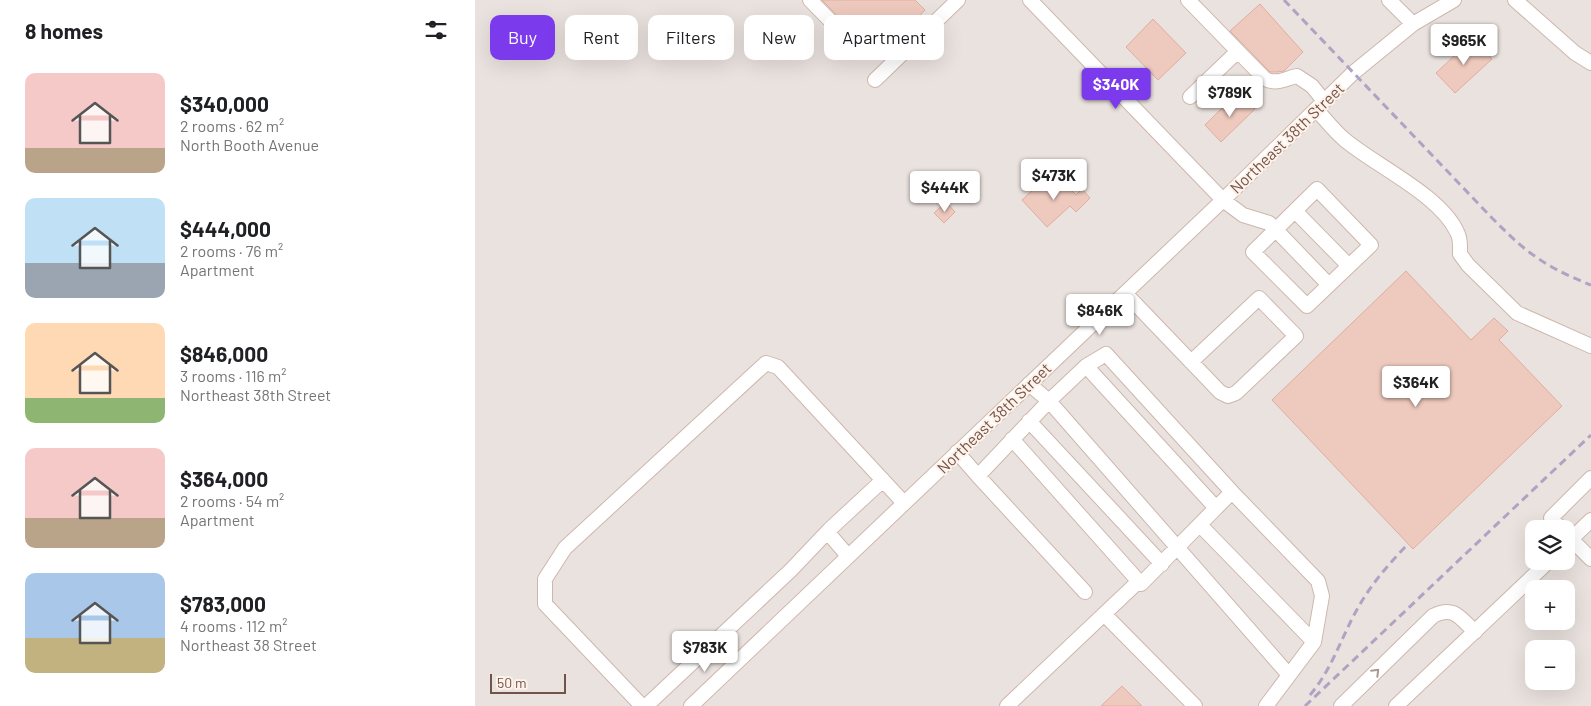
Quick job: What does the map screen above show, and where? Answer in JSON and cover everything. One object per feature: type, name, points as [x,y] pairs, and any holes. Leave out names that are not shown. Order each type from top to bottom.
[{"type":"street","points":[[810,0],[825,15]]},
{"type":"street","points":[[1030,0],[1223,200],[1243,215],[1269,223],[1329,286]]},
{"type":"street","points":[[1188,0],[1265,79],[1271,82],[1278,82],[1297,76],[1312,86],[1320,105],[1344,139],[1408,183],[1444,212],[1457,232],[1460,242],[1460,254],[1468,265],[1517,313],[1591,346]]},
{"type":"street","points":[[1389,0],[1413,24]]},
{"type":"street","name":"Northeast 38th Street","points":[[691,706],[1223,200],[1353,73],[1413,24],[1454,0]]},
{"type":"street","points":[[1515,0],[1575,53],[1591,63]]},
{"type":"street","points":[[875,80],[952,2]]},
{"type":"street","points":[[1191,97],[1238,51]]},
{"type":"street","points":[[1317,190],[1371,245],[1307,306],[1253,252],[1295,211],[1317,190]]},
{"type":"street","points":[[1295,211],[1349,266]]},
{"type":"street","points":[[1125,293],[1191,362],[1220,392],[1228,396],[1236,393],[1295,336],[1259,298],[1191,362]]},
{"type":"street","points":[[978,476],[1049,401],[1086,366],[1106,354],[1232,492],[1318,581],[1322,596],[1314,642],[1267,706]]},
{"type":"street","points":[[642,706],[545,604],[545,579],[565,548],[766,363],[778,367],[904,503]]},
{"type":"street","points":[[1086,366],[1216,508]]},
{"type":"street","points":[[1029,384],[1049,401],[1289,676]]},
{"type":"street","points":[[1029,421],[1162,564]]},
{"type":"street","points":[[1012,439],[1141,584],[1232,492]]},
{"type":"street","points":[[957,452],[1085,592]]},
{"type":"street","points":[[1553,520],[1551,518],[1591,478]]},
{"type":"street","points":[[647,706],[883,480]]},
{"type":"street","points":[[1575,533],[1591,520]]},
{"type":"street","points":[[1200,525],[1314,642]]},
{"type":"street","points":[[829,530],[830,535],[848,556]]},
{"type":"street","points":[[1575,545],[1591,559]]},
{"type":"street","points":[[1396,706],[1540,570]]},
{"type":"street","points":[[1007,706],[1139,581]]},
{"type":"street","points":[[1341,706],[1433,616],[1443,611],[1456,613],[1475,632]]},
{"type":"street","points":[[1104,614],[1195,706]]},
{"type":"shaded area","points":[[475,0],[1591,0],[1591,706],[475,706]]},
{"type":"building","points":[[822,0],[915,0],[925,10],[920,15],[837,15]]},
{"type":"building","points":[[1260,4],[1303,52],[1284,71],[1270,72],[1230,31]]},
{"type":"building","points":[[1153,19],[1186,53],[1158,80],[1126,47]]},
{"type":"building","points":[[1473,38],[1492,59],[1455,93],[1436,73]]},
{"type":"building","points":[[1242,95],[1255,109],[1221,142],[1205,125],[1222,108],[1225,111]]},
{"type":"building","points":[[1046,178],[1056,188],[1063,182],[1076,195],[1082,189],[1090,198],[1076,212],[1070,206],[1047,227],[1022,200]]},
{"type":"building","points":[[946,202],[955,212],[944,223],[934,213]]},
{"type":"building","points":[[1406,271],[1471,340],[1494,318],[1508,331],[1499,340],[1562,406],[1413,549],[1272,400]]},
{"type":"building","points":[[1122,686],[1142,706],[1101,706]]},
{"type":"railway","points":[[1284,0],[1509,235],[1545,263],[1564,274],[1591,285]]},
{"type":"railway","points":[[1305,706],[1591,435]]},
{"type":"railway","points":[[1310,695],[1325,674],[1369,589],[1407,545]]}]
